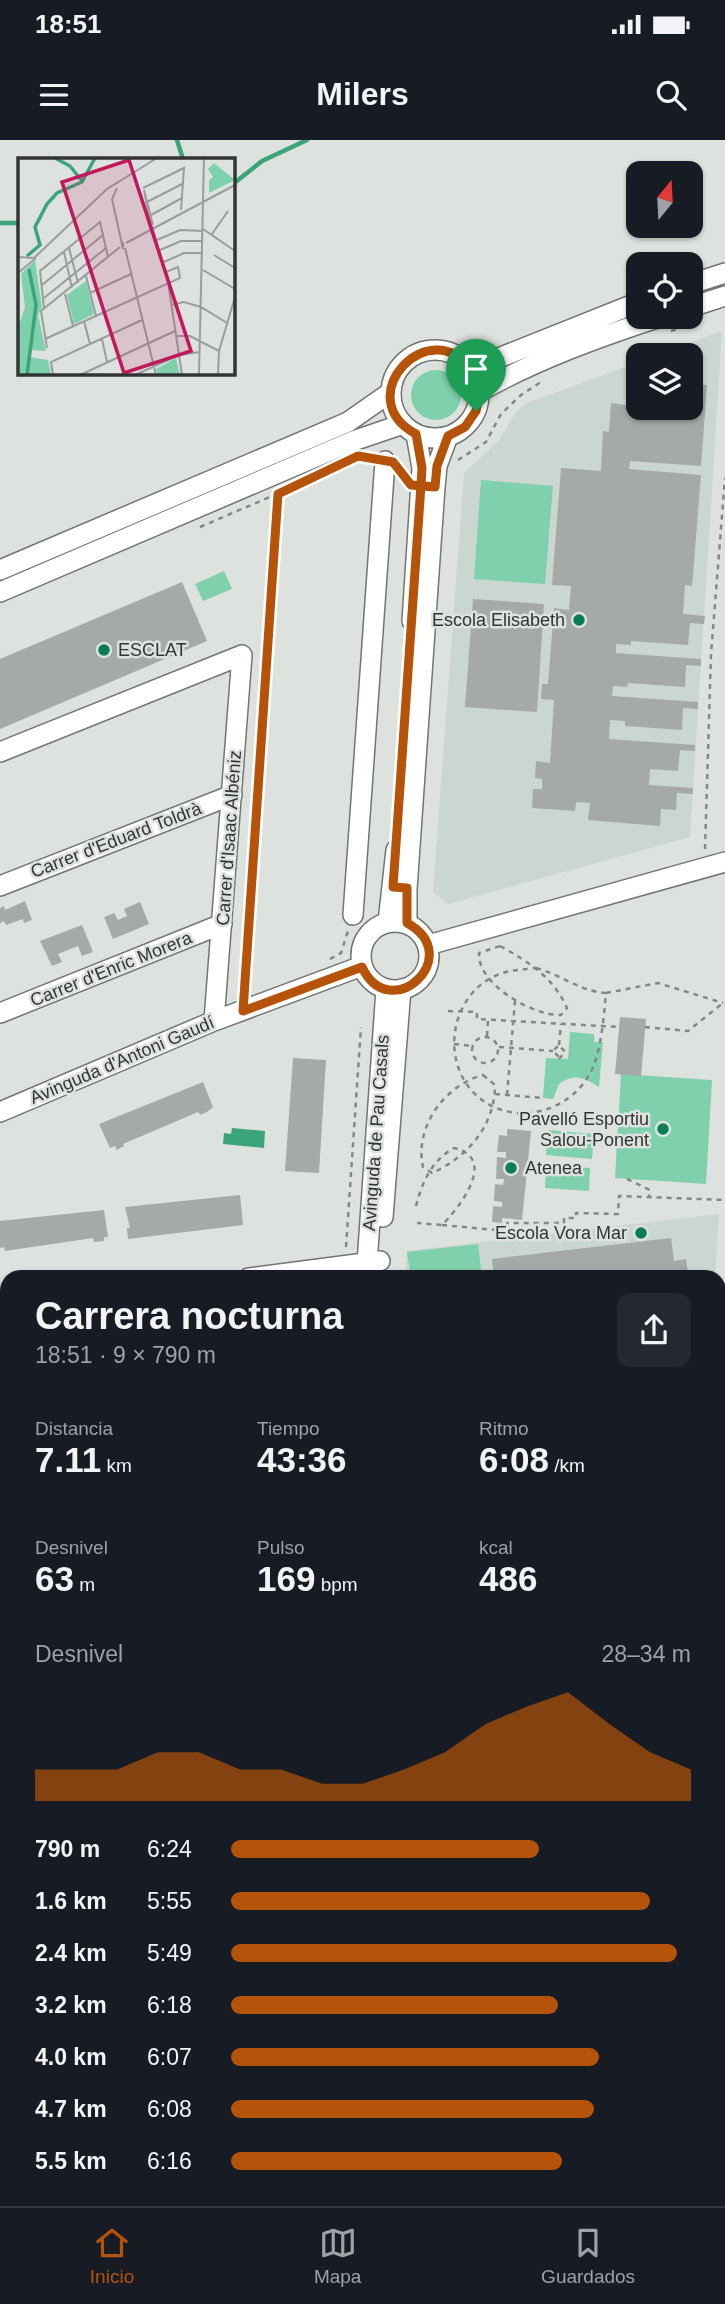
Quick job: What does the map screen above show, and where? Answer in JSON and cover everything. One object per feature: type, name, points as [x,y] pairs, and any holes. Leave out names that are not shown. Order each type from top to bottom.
[{"type":"street","points":[[703,280],[725,273]]},
{"type":"street","points":[[703,309],[725,296]]},
{"type":"street","points":[[465,362],[491,361],[626,307]]},
{"type":"street","points":[[479,392],[504,377],[614,332],[637,329]]},
{"type":"street","points":[[0,592],[353,441],[410,429],[432,438],[448,436],[465,427],[473,417],[479,392],[475,376],[465,362],[446,352],[418,354],[401,366],[391,392],[394,409],[410,429],[422,468],[406,722],[398,923]]},
{"type":"street","points":[[0,570],[348,422],[391,392]]},
{"type":"street","points":[[398,923],[407,888],[436,477],[448,436]]},
{"type":"street","points":[[353,915],[384,461]]},
{"type":"street","name":"Carrer d'Isaac Albéniz","points":[[0,751],[242,656],[214,1021]]},
{"type":"street","name":"Carrer d'Eduard Toldrà","points":[[0,886],[232,795]]},
{"type":"street","points":[[428,945],[717,864]]},
{"type":"street","points":[[398,923],[416,928],[428,945],[429,958],[423,976],[394,989],[369,978],[362,967],[360,954],[363,941],[376,927],[398,923]]},
{"type":"street","name":"Carrer d'Enric Morera","points":[[0,1013],[222,924]]},
{"type":"street","points":[[201,933],[220,951]]},
{"type":"street","name":"Avinguda d'Antoni Gaudí","points":[[0,1112],[214,1021],[362,967]]},
{"type":"street","name":"Avinguda de Pau Casals","points":[[373,1270],[394,989]]},
{"type":"street","points":[[308,1270],[345,1265],[373,1270]]},
{"type":"street","points":[[587,2206],[603,2206]]},
{"type":"path","points":[[453,463],[486,442],[501,414],[521,395],[548,378]]},
{"type":"path","points":[[717,864],[704,845],[711,654],[725,478]]},
{"type":"path","points":[[200,527],[301,483]]},
{"type":"path","points":[[257,987],[245,992],[278,494]]},
{"type":"path","points":[[319,965],[341,953],[353,915]]},
{"type":"path","points":[[500,946],[536,968],[547,977],[567,1009],[561,1015],[545,1016],[515,999],[489,979],[478,963],[479,953],[500,946]]},
{"type":"path","points":[[606,993],[603,1026],[595,1063],[578,1088],[560,1106],[537,1113],[513,1112],[494,1107],[477,1096],[464,1080],[454,1044],[454,1032],[460,1012],[476,989],[506,971],[536,968],[553,973],[587,991],[606,993],[658,983],[723,1003],[688,1031],[645,1027]]},
{"type":"path","points":[[507,1095],[515,999]]},
{"type":"path","points":[[448,1011],[477,1012],[477,1019],[619,1027]]},
{"type":"path","points":[[487,1036],[488,1020]]},
{"type":"path","points":[[553,1051],[559,1045],[561,1024]]},
{"type":"path","points":[[345,1265],[362,1027]]},
{"type":"path","points":[[486,1063],[473,1056],[472,1046],[478,1038],[487,1036]]},
{"type":"path","points":[[487,1036],[499,1047],[553,1051],[559,1058],[565,1048],[559,1045]]},
{"type":"path","points":[[454,1044],[472,1046]]},
{"type":"path","points":[[483,1075],[486,1063],[495,1058],[499,1047]]},
{"type":"path","points":[[483,1075],[495,1085],[495,1094],[494,1107],[479,1137],[454,1163],[432,1173],[423,1167],[419,1152],[424,1133],[438,1107],[464,1080],[483,1075]]},
{"type":"path","points":[[495,1094],[543,1098]]},
{"type":"path","points":[[416,1206],[430,1171],[443,1154],[454,1148],[466,1151],[472,1158],[474,1174],[469,1192],[442,1224]]},
{"type":"path","points":[[627,1179],[650,1191],[649,1197]]},
{"type":"path","points":[[417,1223],[507,1231],[508,1223],[564,1223],[564,1217],[576,1218],[576,1213],[618,1214],[619,1196],[725,1200]]},
{"type":"shaded area","name":"Escola Elisabeth","points":[[722,331],[690,837],[448,904],[433,892],[464,473],[499,440],[517,411],[527,403],[626,367],[626,420],[703,420],[703,343],[689,343]]},
{"type":"shaded area","points":[[436,370],[454,377],[461,395],[454,413],[436,420],[418,413],[411,395],[418,377]]},
{"type":"shaded area","points":[[481,480],[553,486],[545,584],[474,579]]},
{"type":"shaded area","points":[[224,571],[232,589],[203,601],[195,584]]},
{"type":"shaded area","points":[[570,1032],[594,1034],[594,1042],[603,1042],[599,1087],[574,1077],[559,1084],[553,1099],[543,1098],[546,1058],[568,1059]]},
{"type":"shaded area","name":"Pavelló Esportiu Salou-Ponent","points":[[621,1074],[712,1080],[706,1184],[615,1178]]},
{"type":"shaded area","points":[[232,1128],[265,1131],[264,1148],[223,1144],[224,1133],[231,1134]]},
{"type":"shaded area","points":[[548,1130],[594,1134],[592,1159],[546,1155]]},
{"type":"shaded area","points":[[546,1165],[590,1168],[589,1191],[545,1188]]},
{"type":"shaded area","name":"Escola Vora Mar","points":[[719,1214],[715,1270],[406,1270],[407,1251]]},
{"type":"shaded area","points":[[478,1244],[481,1270],[410,1270],[407,1252]]},
{"type":"building","points":[[703,385],[707,385],[701,466],[630,461],[629,469],[701,475],[692,586],[685,585],[683,614],[705,616],[704,624],[690,623],[688,645],[631,641],[631,645],[616,644],[616,653],[701,659],[701,666],[686,665],[685,687],[628,683],[627,687],[613,686],[612,696],[698,702],[698,709],[683,708],[682,730],[625,726],[625,721],[610,720],[609,739],[695,745],[695,751],[680,750],[678,771],[650,769],[649,785],[693,788],[693,794],[677,793],[676,810],[661,809],[660,826],[588,820],[590,803],[576,802],[575,811],[532,808],[533,789],[542,789],[542,779],[535,778],[536,761],[550,763],[554,700],[541,699],[542,684],[548,684],[554,608],[569,610],[571,586],[552,585],[561,468],[601,471],[603,431],[609,432],[611,403],[626,405],[626,420],[703,420]]},
{"type":"building","name":"ESCLAT","points":[[182,582],[207,641],[0,729],[0,659]]},
{"type":"building","points":[[473,599],[544,604],[537,712],[465,707]]},
{"type":"building","points":[[25,901],[32,920],[24,923],[23,919],[6,925],[4,921],[0,923],[0,908],[4,906],[5,910]]},
{"type":"building","points":[[140,902],[149,924],[113,939],[104,917],[114,913],[118,920],[127,916],[124,909]]},
{"type":"building","points":[[82,925],[93,952],[82,956],[78,946],[58,954],[62,962],[52,966],[40,941]]},
{"type":"building","points":[[620,1017],[646,1019],[641,1076],[615,1074]]},
{"type":"building","points":[[293,1058],[326,1060],[319,1173],[285,1171]]},
{"type":"building","points":[[203,1082],[213,1107],[207,1112],[200,1115],[198,1112],[123,1144],[124,1146],[117,1150],[115,1146],[110,1148],[99,1124]]},
{"type":"building","name":"Atenea","points":[[507,1129],[531,1131],[522,1220],[502,1218],[502,1223],[492,1222],[493,1206],[502,1207],[502,1202],[494,1201],[495,1184],[503,1185],[504,1179],[496,1179],[497,1157],[506,1158],[506,1152],[497,1152],[499,1135],[507,1136]]},
{"type":"building","points":[[240,1195],[243,1225],[128,1239],[127,1228],[130,1228],[125,1207]]},
{"type":"building","points":[[104,1210],[108,1237],[104,1237],[104,1241],[94,1242],[93,1238],[5,1251],[4,1247],[0,1248],[0,1221]]},
{"type":"building","points":[[671,1238],[674,1261],[686,1259],[688,1270],[493,1270],[492,1259]]},
{"type":"waterway","points":[[177,140],[183,158]]},
{"type":"waterway","points":[[234,183],[262,161],[307,140]]},
{"type":"waterway","points":[[0,223],[18,223]]},
{"type":"place","name":"Escola Elisabeth","points":[[579,620]]},
{"type":"place","name":"ESCLAT","points":[[104,650]]},
{"type":"place","name":"Pavelló Esportiu Salou-Ponent","points":[[663,1129]]},
{"type":"place","name":"Atenea","points":[[511,1168]]},
{"type":"place","name":"Escola Vora Mar","points":[[641,1233]]},
{"type":"route","points":[[476,411],[465,427],[448,436],[437,466],[435,487],[421,485],[411,485],[393,462],[358,456],[278,494],[243,1011],[362,967],[374,983],[394,990],[413,985],[426,970],[428,945],[416,928],[407,923],[407,888],[393,887],[406,722],[421,485],[422,468],[416,434],[399,420],[394,409],[391,398],[394,378],[401,366],[418,354],[432,351],[453,354],[465,362],[475,376],[479,392],[476,411]]}]
